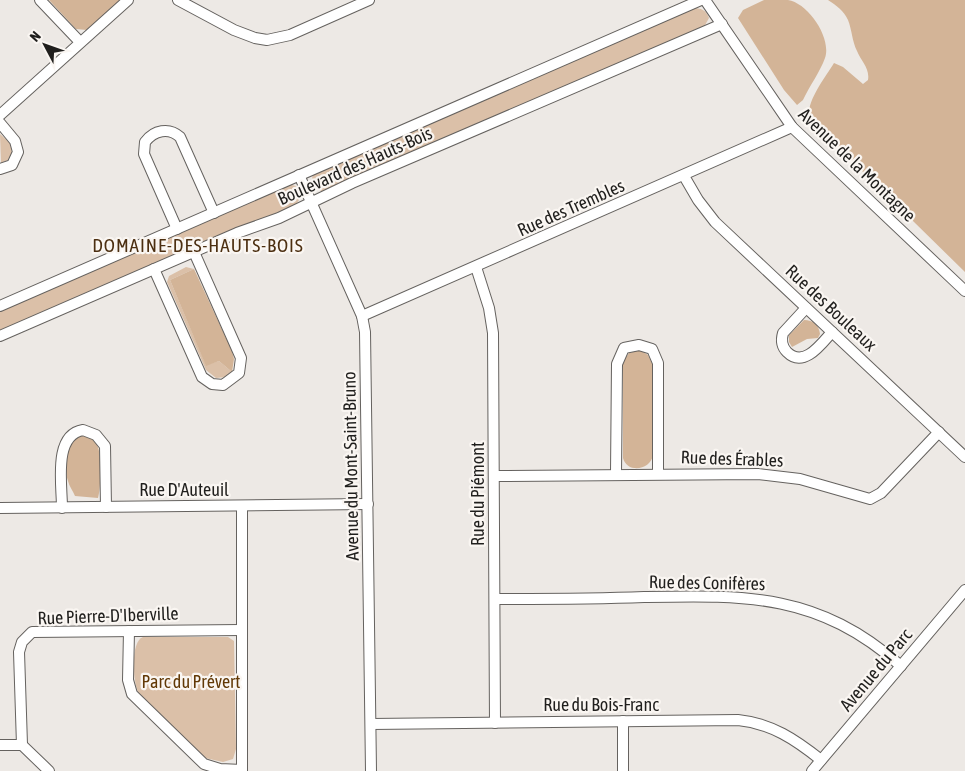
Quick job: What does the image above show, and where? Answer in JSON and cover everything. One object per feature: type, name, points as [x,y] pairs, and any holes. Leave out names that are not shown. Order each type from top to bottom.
[{"type":"street","points":[[40,0],[80,42]]},
{"type":"street","points":[[0,115],[128,0]]},
{"type":"street","points":[[178,0],[234,30],[254,38],[267,40],[290,35],[368,0]]},
{"type":"street","name":"Avenue de la Montagne","points":[[703,0],[722,24],[792,127],[965,292]]},
{"type":"street","name":"Boulevard des Hauts-Bois","points":[[0,306],[703,0]]},
{"type":"street","name":"Boulevard des Hauts-Bois","points":[[0,336],[312,203],[418,154],[722,24]]},
{"type":"street","points":[[0,124],[15,141],[18,152],[12,164],[0,169]]},
{"type":"street","name":"Rue des Trembles","points":[[362,316],[476,268],[792,127]]},
{"type":"street","points":[[177,228],[144,154],[146,142],[154,134],[167,131],[180,137],[214,213]]},
{"type":"street","name":"Avenue du Mont-Saint-Bruno","points":[[299,175],[362,316],[366,352],[371,771]]},
{"type":"street","name":"Rue des Bouleaux","points":[[684,176],[710,217],[965,457]]},
{"type":"street","points":[[154,269],[202,377],[212,384],[223,385],[239,373],[241,358],[194,252]]},
{"type":"street","name":"Rue du Piémont","points":[[476,268],[492,321],[496,723]]},
{"type":"street","points":[[806,308],[783,333],[783,346],[788,353],[800,357],[810,355],[832,332]]},
{"type":"street","points":[[616,473],[617,364],[624,348],[639,345],[652,349],[658,363],[658,473]]},
{"type":"street","points":[[62,508],[62,447],[68,437],[83,430],[95,434],[104,444],[106,507]]},
{"type":"street","name":"Rue des Érables","points":[[494,476],[616,473],[740,473],[780,476],[870,499],[882,493],[939,432]]},
{"type":"street","name":"Rue D'Auteuil","points":[[0,508],[368,504]]},
{"type":"street","points":[[129,631],[128,680],[132,694],[204,764],[214,768],[242,770],[242,506]]},
{"type":"street","name":"Avenue du Parc","points":[[812,771],[965,590]]},
{"type":"street","name":"Rue des Conifères","points":[[495,599],[701,597],[770,600],[806,609],[836,621],[864,637],[901,666]]},
{"type":"street","name":"Rue Pierre-D'Iberville","points":[[22,745],[19,654],[21,645],[26,637],[37,631],[241,630]]},
{"type":"street","points":[[622,722],[623,771]]},
{"type":"street","name":"Rue du Bois-Franc","points":[[371,724],[750,722],[781,732],[821,760]]},
{"type":"street","points":[[0,745],[22,745],[49,771]]},
{"type":"green space","points":[[693,8],[703,10],[708,15],[709,18],[704,27],[325,192],[314,189],[311,183],[313,174]]},
{"type":"green space","points":[[0,134],[10,143],[12,153],[8,160],[1,163]]},
{"type":"green space","points":[[288,184],[296,186],[300,191],[300,198],[295,205],[0,333],[0,309]]},
{"type":"green space","points":[[186,267],[194,269],[170,280],[206,365],[219,361],[232,372],[227,377],[216,378],[206,370],[167,282],[169,276]]},
{"type":"green space","name":"Parc du Prévert","points":[[143,637],[228,637],[234,641],[236,749],[233,759],[223,762],[205,758],[138,692],[134,671],[134,654],[139,640]]},
{"type":"shaded area","points":[[49,0],[121,0],[87,30],[76,29]]},
{"type":"shaded area","points":[[764,0],[788,0],[796,3],[810,14],[817,23],[825,41],[826,50],[823,63],[803,100],[797,105],[784,90],[738,18],[743,10]]},
{"type":"shaded area","points":[[828,0],[965,0],[965,272],[809,119],[810,105],[813,97],[834,63],[843,67],[863,84],[868,80],[868,72],[855,47],[848,20],[839,8]]},
{"type":"shaded area","points":[[194,269],[232,351],[234,359],[232,372],[219,361],[206,366],[170,280]]},
{"type":"shaded area","points":[[804,320],[815,324],[820,334],[818,338],[807,339],[792,347],[789,342],[789,335]]},
{"type":"shaded area","points":[[640,350],[648,355],[652,363],[653,455],[644,467],[634,468],[625,463],[623,458],[623,362],[629,353]]},
{"type":"shaded area","points":[[80,436],[92,439],[99,449],[100,487],[98,498],[75,496],[69,483],[66,469],[67,456],[71,444]]},
{"type":"district","name":"DOMAINE-DES-HAUTS-BOIS","points":[[198,245]]}]
